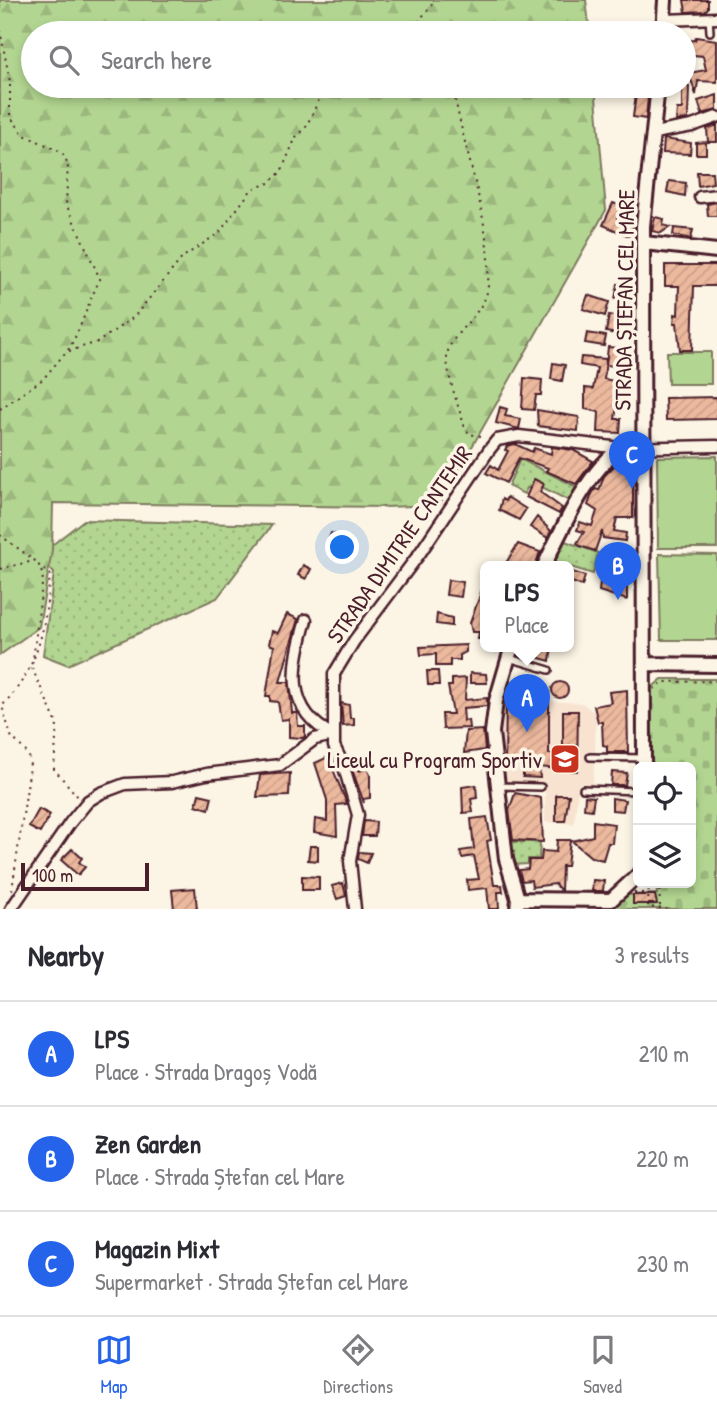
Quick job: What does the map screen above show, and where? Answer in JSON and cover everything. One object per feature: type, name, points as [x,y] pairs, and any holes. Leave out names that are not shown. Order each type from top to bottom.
[{"type":"street","points":[[664,21],[665,0]]},
{"type":"street","name":"STRADA ȘTEFAN CEL MARE","points":[[644,762],[644,243],[657,98]]},
{"type":"street","points":[[654,133],[692,126],[717,117]]},
{"type":"street","points":[[700,197],[717,195]]},
{"type":"street","points":[[644,243],[717,251]]},
{"type":"street","name":"STRADA DIMITRIE CANTEMIR","points":[[355,909],[350,861],[358,815],[344,767],[334,746],[334,674],[343,657],[420,553],[497,440],[519,436],[621,448],[717,446]]},
{"type":"street","points":[[547,561],[579,500],[608,456],[621,448]]},
{"type":"street","name":"STRADA DIMITRIE CANTEMIR","points":[[306,620],[298,649],[294,688],[317,727],[334,735]]},
{"type":"street","points":[[510,652],[496,701],[492,732],[506,859],[518,904],[610,904],[633,880]]},
{"type":"street","points":[[644,664],[717,665]]},
{"type":"street","points":[[12,907],[46,855],[86,804],[115,786],[172,782],[206,774],[280,765],[315,739],[334,735]]},
{"type":"lane","points":[[710,32],[713,18]]},
{"type":"lane","points":[[510,652],[549,670]]},
{"type":"lane","points":[[590,757],[635,762]]},
{"type":"lane","points":[[497,786],[541,787]]},
{"type":"lane","points":[[583,789],[633,791]]},
{"type":"path","points":[[419,21],[435,0]]},
{"type":"path","points":[[0,30],[10,82],[10,116],[24,135],[62,152],[68,164],[66,204],[100,279],[84,311],[82,327],[66,352],[43,379],[0,409]]},
{"type":"path","points":[[66,352],[98,342],[134,317],[183,257],[219,233],[252,188],[269,183],[281,172],[296,137],[305,129],[320,98]]},
{"type":"path","points":[[455,98],[481,212],[489,288],[476,316],[454,339],[447,356],[469,434],[497,440]]},
{"type":"path","points":[[0,535],[50,574],[45,624],[32,668],[23,683],[1,705],[11,736],[29,755],[30,778],[15,860],[12,907]]},
{"type":"path","points":[[0,569],[34,561]]},
{"type":"path","points":[[41,568],[43,576],[32,668],[57,724],[54,769],[70,792],[86,804]]},
{"type":"path","points":[[652,696],[656,686],[663,682],[717,681]]},
{"type":"path","points":[[649,888],[648,907],[667,909]]},
{"type":"path","points":[[659,888],[660,908]]},
{"type":"shaded area","name":"Liceul cu Program Sportiv","points":[[503,698],[582,703],[596,714],[595,755],[632,755],[631,763],[594,763],[593,784],[579,783],[574,824],[545,822],[545,786],[506,783],[498,778]]},
{"type":"green space","points":[[0,0],[586,0],[589,21],[21,21],[21,98],[596,98],[606,210],[439,505],[385,507],[53,503],[52,550],[39,627],[0,655]]},
{"type":"green space","points":[[667,352],[711,352],[711,384],[668,384]]},
{"type":"green space","points":[[717,456],[717,548],[658,548],[657,457]]},
{"type":"green space","points":[[520,459],[579,488],[571,502],[544,488],[527,488],[524,494],[508,486]]},
{"type":"green space","points":[[84,520],[272,525],[217,598],[68,665],[43,655],[54,573],[38,556]]},
{"type":"green space","points":[[565,541],[598,553],[593,574],[574,568],[574,561],[555,561]]},
{"type":"green space","points":[[659,554],[717,555],[717,640],[661,640]]},
{"type":"green space","points":[[662,679],[717,679],[717,909],[614,909],[622,895],[657,894],[656,888],[696,888],[696,762],[651,762],[649,690]]},
{"type":"green space","points":[[507,842],[540,842],[539,859],[528,859],[528,864],[511,865]]},
{"type":"building","points":[[684,0],[708,0],[708,8],[705,11],[686,12]]},
{"type":"building","points":[[696,37],[717,40],[717,82],[698,81],[696,95],[696,72],[706,70],[703,56],[696,55]]},
{"type":"building","points":[[717,95],[717,110],[702,114],[698,101]]},
{"type":"building","points":[[635,98],[648,98],[646,119],[633,117]]},
{"type":"building","points":[[682,98],[689,98],[688,119],[676,121],[677,109],[682,109]]},
{"type":"building","points":[[717,125],[717,142],[708,142],[707,129]]},
{"type":"building","points":[[664,139],[691,143],[690,154],[663,153]]},
{"type":"building","points":[[706,142],[706,154],[696,154],[696,143]]},
{"type":"building","points":[[697,172],[712,172],[713,183],[698,186]]},
{"type":"building","points":[[669,181],[686,183],[685,196],[667,192]]},
{"type":"building","points":[[717,202],[717,216],[708,216],[707,204]]},
{"type":"building","points":[[613,203],[621,206],[617,218],[633,226],[629,236],[603,225]]},
{"type":"building","points":[[655,217],[664,219],[663,225],[670,227],[661,233],[652,231]]},
{"type":"building","points":[[674,228],[693,230],[691,239],[673,235]]},
{"type":"building","points":[[665,265],[716,265],[716,286],[694,286],[692,350],[680,350],[677,323],[674,323],[675,314],[678,315],[679,286],[665,286]]},
{"type":"building","points":[[618,284],[634,287],[630,303],[615,299]]},
{"type":"building","points":[[588,295],[609,302],[605,316],[583,309]]},
{"type":"building","points":[[609,315],[630,319],[627,333],[622,332],[621,335],[606,332]]},
{"type":"building","points":[[587,333],[606,336],[604,346],[585,343]]},
{"type":"building","points":[[608,347],[627,349],[626,360],[619,359],[618,366],[606,365]]},
{"type":"building","points":[[581,357],[606,359],[604,379],[623,383],[615,419],[621,419],[620,433],[598,432],[599,412],[585,409],[585,388],[593,389],[597,368],[580,365]]},
{"type":"building","points":[[553,363],[565,365],[562,381],[551,379]]},
{"type":"building","points":[[524,378],[542,380],[541,395],[536,395],[534,410],[522,409]]},
{"type":"building","points":[[717,397],[717,419],[666,420],[665,398]]},
{"type":"building","points":[[500,407],[507,409],[505,416],[521,419],[519,429],[496,423]]},
{"type":"building","points":[[537,410],[579,417],[578,431],[538,426]]},
{"type":"building","points":[[515,444],[532,452],[534,448],[551,454],[552,447],[573,450],[593,461],[576,484],[546,471],[548,468],[519,458],[506,483],[486,473],[491,465],[498,470],[508,451],[505,450],[507,446]]},
{"type":"building","points":[[623,458],[633,458],[633,518],[617,518],[614,531],[626,533],[625,541],[603,538],[602,531],[595,551],[580,546],[577,543],[584,532],[577,530],[580,522],[592,526],[597,511],[588,505],[592,494],[595,489],[599,490],[604,476],[620,460],[623,462]]},
{"type":"building","points":[[534,479],[544,484],[540,492],[562,508],[559,514],[526,497]]},
{"type":"building","points":[[507,497],[526,509],[519,520],[499,510],[502,499],[505,501]]},
{"type":"building","points":[[537,517],[551,531],[548,538],[530,527]]},
{"type":"building","points":[[331,533],[340,536],[335,550],[326,546]]},
{"type":"building","points":[[518,544],[540,552],[537,561],[507,561]]},
{"type":"building","points":[[603,556],[622,557],[621,579],[627,580],[627,600],[599,591]]},
{"type":"building","points":[[303,565],[311,569],[306,579],[298,575]]},
{"type":"building","points":[[574,573],[585,576],[582,586],[574,583]]},
{"type":"building","points":[[448,580],[463,582],[461,597],[446,595]]},
{"type":"building","points":[[480,595],[480,639],[479,632],[472,632],[470,623]]},
{"type":"building","points":[[287,614],[298,619],[280,682],[289,682],[292,713],[297,713],[298,726],[305,726],[305,737],[302,738],[289,737],[289,719],[281,720],[278,702],[270,701],[270,696],[266,696],[274,646],[269,644],[272,631],[278,633]]},
{"type":"building","points":[[437,614],[452,618],[452,626],[436,624]]},
{"type":"building","points":[[466,645],[466,652],[460,655],[460,660],[450,660],[450,666],[436,666],[436,654],[421,655],[420,647]]},
{"type":"building","points":[[537,652],[551,652],[550,661],[536,657]]},
{"type":"building","points":[[427,671],[438,671],[439,685],[428,685]]},
{"type":"building","points":[[470,673],[486,674],[487,683],[470,683]]},
{"type":"building","points":[[466,678],[465,700],[487,698],[487,706],[463,708],[464,721],[468,720],[469,728],[443,729],[442,714],[453,714],[448,686],[452,686],[452,679]]},
{"type":"building","points":[[560,682],[568,690],[560,698],[552,690]]},
{"type":"building","points":[[511,684],[539,686],[539,693],[511,690]]},
{"type":"building","points":[[627,690],[628,752],[607,752],[607,746],[603,745],[602,722],[598,722],[594,706],[611,703],[609,692]]},
{"type":"building","points":[[341,703],[349,705],[350,718],[354,718],[354,725],[343,726]]},
{"type":"building","points":[[506,703],[549,703],[549,754],[563,754],[563,711],[578,711],[577,771],[539,767],[540,778],[523,777],[523,761],[505,761]]},
{"type":"building","points":[[483,730],[485,750],[464,753],[466,731]]},
{"type":"building","points":[[353,756],[359,771],[367,768],[370,775],[370,798],[363,799],[364,803],[348,758]]},
{"type":"building","points":[[328,757],[347,804],[336,805],[337,836],[314,832],[315,819],[327,821],[327,800],[315,763]]},
{"type":"building","points":[[612,772],[627,773],[625,785],[611,785]]},
{"type":"building","points":[[290,773],[289,796],[257,797],[260,775]]},
{"type":"building","points":[[476,785],[477,798],[471,799],[473,812],[463,813],[462,787]]},
{"type":"building","points":[[515,793],[541,798],[543,842],[513,840],[509,811]]},
{"type":"building","points":[[199,794],[212,797],[209,809],[196,805]]},
{"type":"building","points":[[556,795],[569,795],[565,821],[556,821]]},
{"type":"building","points":[[585,796],[594,797],[592,810],[584,809]]},
{"type":"building","points":[[612,798],[625,800],[623,811],[612,810]]},
{"type":"building","points":[[39,809],[50,815],[40,833],[29,827]]},
{"type":"building","points":[[487,817],[491,840],[487,841],[494,885],[502,885],[503,892],[498,892],[499,909],[489,909],[487,888],[468,890],[467,880],[479,879],[474,856],[462,858],[460,851],[474,849],[471,819]]},
{"type":"building","points":[[364,821],[376,822],[375,836],[362,836]]},
{"type":"building","points":[[593,821],[614,824],[612,843],[608,843],[603,860],[591,857],[572,841],[593,836]]},
{"type":"building","points":[[557,840],[570,840],[567,866],[562,866],[561,891],[555,884],[532,887],[531,880],[522,881],[519,870],[528,869],[529,860],[541,860],[542,851],[556,852]]},
{"type":"building","points":[[310,846],[318,846],[318,861],[308,860]]},
{"type":"building","points":[[72,849],[82,858],[79,862],[85,867],[78,875],[61,860]]},
{"type":"building","points":[[359,852],[371,853],[367,863],[358,859]]},
{"type":"building","points":[[302,876],[319,877],[319,890],[302,890]]},
{"type":"building","points":[[593,880],[604,881],[603,891],[592,891]]},
{"type":"building","points":[[343,883],[346,896],[337,899],[332,886]]},
{"type":"building","points":[[195,888],[197,909],[174,909],[172,890]]},
{"type":"building","points":[[633,895],[655,895],[657,904],[633,904]]},
{"type":"place","name":"Magazin Mixt","points":[[632,489]]},
{"type":"place","name":"Zen Garden","points":[[618,600]]},
{"type":"place","name":"LPS","points":[[527,732]]},
{"type":"place","name":"Liceul cu Program Sportiv","points":[[565,759]]}]
